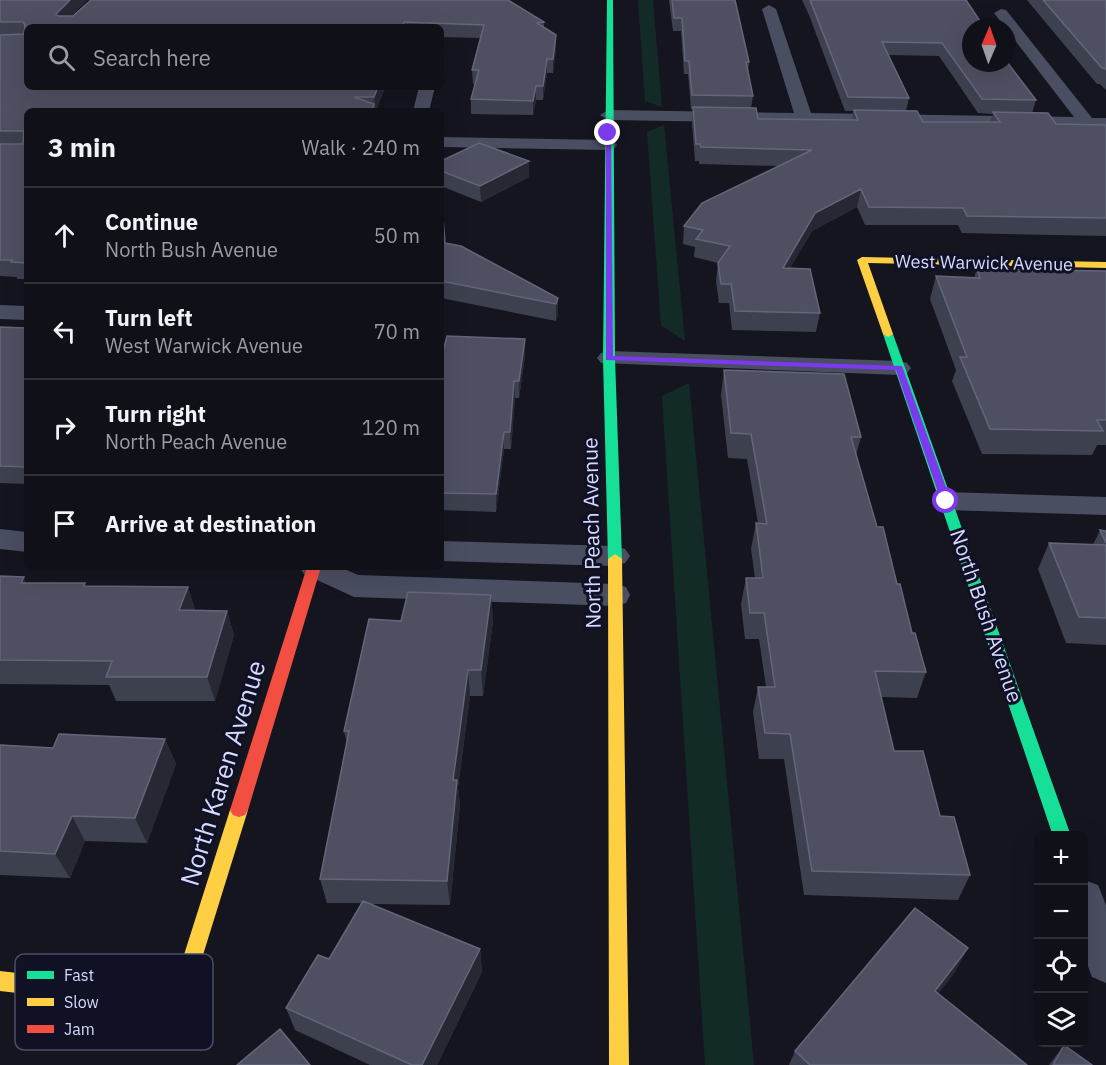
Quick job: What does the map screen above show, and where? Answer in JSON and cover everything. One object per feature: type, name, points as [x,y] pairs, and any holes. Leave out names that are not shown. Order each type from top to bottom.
[{"type":"street","name":"North Peach Avenue","points":[[610,0],[609,358],[615,556],[619,1065]]},
{"type":"street","points":[[769,9],[804,118]]},
{"type":"street","points":[[1001,13],[1087,123]]},
{"type":"street","points":[[422,108],[426,90]]},
{"type":"street","points":[[444,142],[804,118],[1106,123]]},
{"type":"street","points":[[444,130],[608,131]]},
{"type":"street","name":"West Warwick Avenue","points":[[862,260],[1106,265]]},
{"type":"street","name":"North Bush Avenue","points":[[862,260],[1060,831]]},
{"type":"street","points":[[0,312],[24,313]]},
{"type":"street","points":[[609,358],[899,368]]},
{"type":"street","points":[[946,501],[1106,506]]},
{"type":"street","points":[[0,539],[24,542]]},
{"type":"street","points":[[444,552],[615,556]]},
{"type":"street","name":"North Karen Avenue","points":[[194,954],[313,570]]},
{"type":"street","points":[[320,570],[354,586],[615,595]]},
{"type":"street","points":[[1088,912],[1106,963]]},
{"type":"street","name":"North Karen Avenue","points":[[0,981],[15,983]]},
{"type":"green space","points":[[638,0],[653,0],[662,107],[645,101]]},
{"type":"green space","points":[[664,125],[685,341],[661,325],[647,132]]},
{"type":"green space","points":[[689,383],[754,1065],[705,1065],[662,396]]},
{"type":"building","points":[[0,0],[70,0],[56,14],[73,16],[91,0],[508,0],[544,22],[537,23],[556,35],[553,59],[547,59],[543,86],[536,86],[533,101],[471,99],[479,70],[472,70],[484,25],[404,22],[403,24],[24,24],[23,22],[0,22]]},
{"type":"building","points":[[672,0],[735,0],[749,62],[746,62],[753,96],[692,95],[689,61],[685,61],[682,18],[674,18]]},
{"type":"building","points":[[810,0],[966,0],[978,18],[962,18],[962,71],[942,43],[882,42],[909,98],[848,97]]},
{"type":"building","points":[[1043,0],[1106,0],[1106,69],[1102,68]]},
{"type":"building","points":[[24,34],[24,90],[377,90],[374,97],[354,97],[374,104],[373,108],[24,108],[24,131],[0,131],[0,35]]},
{"type":"building","points":[[963,72],[1015,72],[1036,100],[982,99]]},
{"type":"building","points":[[693,107],[756,108],[758,119],[858,120],[854,110],[917,111],[923,122],[1000,122],[993,112],[1048,113],[1056,124],[1106,125],[1106,218],[967,216],[963,208],[869,207],[861,189],[815,213],[783,268],[810,269],[820,313],[735,311],[731,284],[721,284],[718,263],[730,246],[696,239],[703,230],[684,226],[702,203],[812,150],[701,147],[700,144],[696,144]]},
{"type":"building","points":[[24,131],[24,263],[0,260],[0,144],[23,144]]},
{"type":"building","points":[[479,143],[529,161],[480,186],[444,172],[444,160]]},
{"type":"building","points":[[444,230],[445,243],[461,246],[558,298],[556,304],[444,282]]},
{"type":"building","points":[[977,269],[1106,271],[1106,420],[1097,420],[1103,431],[990,429],[960,357],[967,357],[936,276],[980,278]]},
{"type":"building","points":[[0,327],[24,328],[24,467],[0,466]]},
{"type":"building","points":[[447,336],[525,339],[519,381],[514,381],[510,432],[504,432],[496,494],[444,493],[444,348]]},
{"type":"building","points":[[724,370],[844,374],[861,437],[851,437],[877,527],[883,527],[897,584],[900,584],[912,633],[915,633],[926,672],[875,671],[894,751],[923,751],[940,816],[954,817],[970,875],[812,871],[790,734],[765,733],[758,687],[775,687],[764,613],[750,613],[746,578],[763,578],[756,523],[767,524],[751,434],[731,433]]},
{"type":"building","points":[[1100,530],[1106,531],[1106,543]]},
{"type":"building","points":[[1049,543],[1106,545],[1106,618],[1079,617]]},
{"type":"building","points":[[0,576],[24,577],[21,583],[188,587],[179,610],[227,611],[207,677],[106,677],[112,661],[0,660]]},
{"type":"building","points":[[408,592],[491,595],[481,670],[468,670],[453,780],[457,780],[447,881],[320,879],[349,731],[344,731],[369,619],[401,621]]},
{"type":"building","points":[[59,734],[165,739],[135,818],[72,816],[55,854],[0,851],[0,745],[53,748]]},
{"type":"building","points":[[363,901],[480,949],[422,1065],[412,1065],[286,1008],[318,955],[329,959]]},
{"type":"building","points":[[915,908],[968,948],[935,991],[1027,1065],[810,1065],[795,1051]]},
{"type":"building","points":[[280,1029],[310,1065],[237,1065]]},
{"type":"building","points":[[1063,1047],[1067,1047],[1092,1065],[1053,1065]]},
{"type":"traffic: fast","points":[[610,0],[609,358],[615,559]]},
{"type":"traffic: fast","points":[[888,334],[1060,831]]},
{"type":"traffic: slow","points":[[888,334],[862,260],[1106,265]]},
{"type":"traffic: slow","points":[[615,559],[619,1065]]},
{"type":"traffic: slow","points":[[194,954],[239,810]]},
{"type":"traffic: slow","points":[[0,981],[15,983]]},
{"type":"traffic: jam","points":[[239,810],[313,570]]},
{"type":"route","points":[[608,133],[609,358],[899,368],[946,501]]}]
